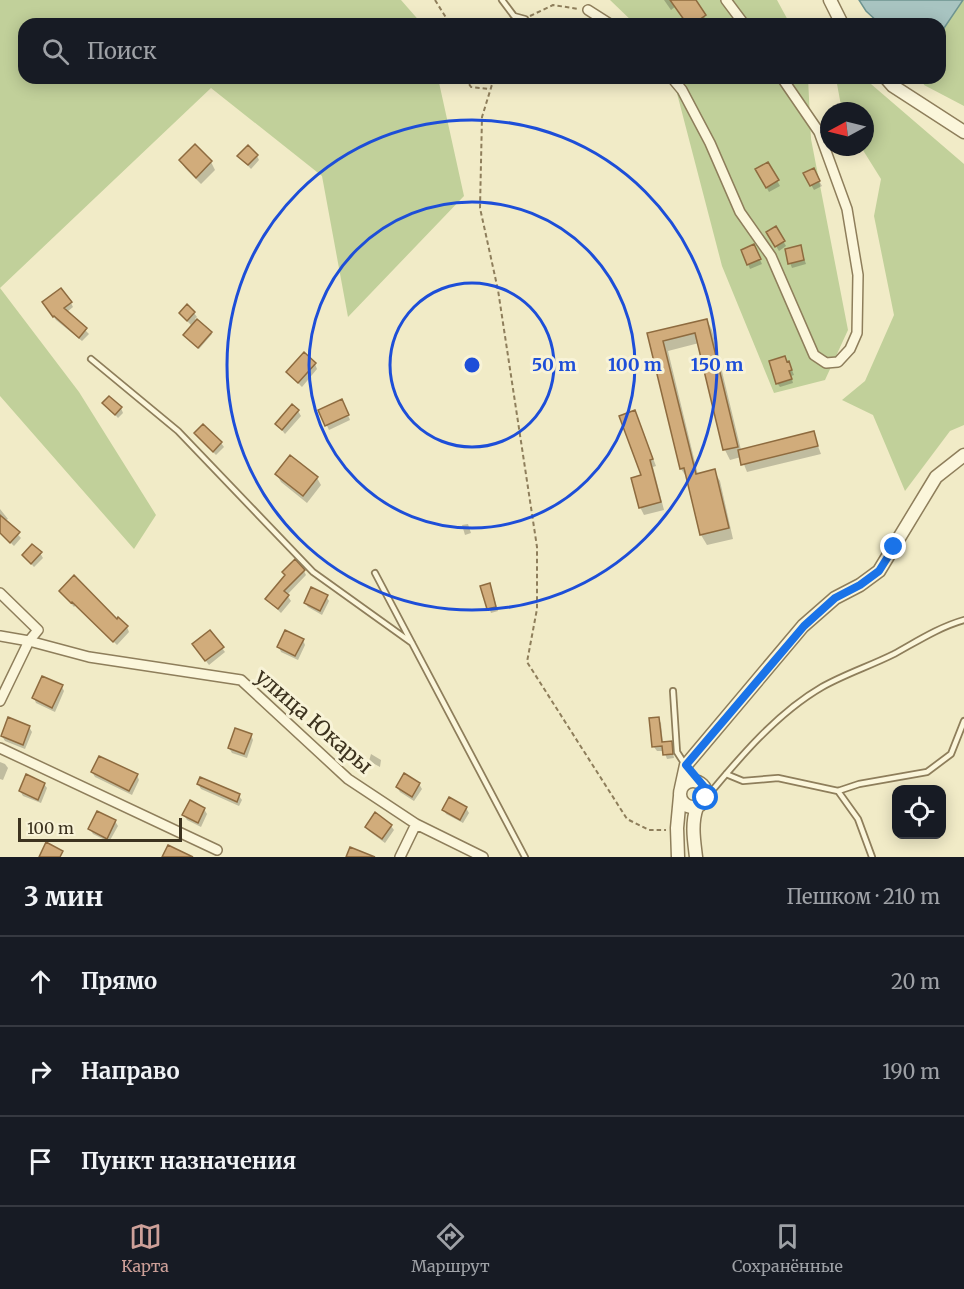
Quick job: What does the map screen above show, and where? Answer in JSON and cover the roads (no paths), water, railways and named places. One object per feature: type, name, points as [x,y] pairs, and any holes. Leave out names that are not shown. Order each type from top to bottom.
[{"type":"street","points":[[726,0],[740,18]]},
{"type":"street","points":[[830,0],[839,18]]},
{"type":"street","points":[[588,10],[601,18]]},
{"type":"street","points":[[677,84],[710,143],[740,212],[771,256],[814,355],[826,363],[838,362],[850,349],[856,333],[858,275],[847,209],[819,132],[786,84]]},
{"type":"street","points":[[891,84],[964,132]]},
{"type":"street","points":[[678,857],[677,828],[680,792],[686,765],[804,626],[835,598],[860,585],[879,571],[936,477],[964,455]]},
{"type":"street","points":[[0,593],[38,630],[28,641],[0,701]]},
{"type":"street","name":"улица Юкары","points":[[0,636],[89,657],[241,680],[348,779],[416,824],[483,857]]},
{"type":"street","points":[[0,748],[217,850]]},
{"type":"street","points":[[686,765],[705,791],[704,802],[697,807],[693,818],[696,857]]},
{"type":"street","points":[[680,792],[692,781],[705,791]]},
{"type":"street","points":[[680,792],[684,804],[688,807],[697,807]]},
{"type":"street","points":[[400,857],[416,824]]},
{"type":"lane","points":[[502,0],[513,16],[521,18]]},
{"type":"lane","points":[[91,359],[178,430],[313,572],[412,643]]},
{"type":"lane","points":[[375,573],[525,857]]},
{"type":"lane","points":[[705,791],[726,774],[784,716],[823,687],[964,620]]},
{"type":"lane","points":[[673,691],[677,752],[686,765]]},
{"type":"lane","points":[[726,774],[744,781],[789,779],[838,791],[859,784],[927,772],[951,754],[964,721]]},
{"type":"lane","points":[[838,791],[858,819],[872,857]]},
{"type":"water","points":[[859,0],[963,0],[946,25],[946,18],[874,18]]}]
